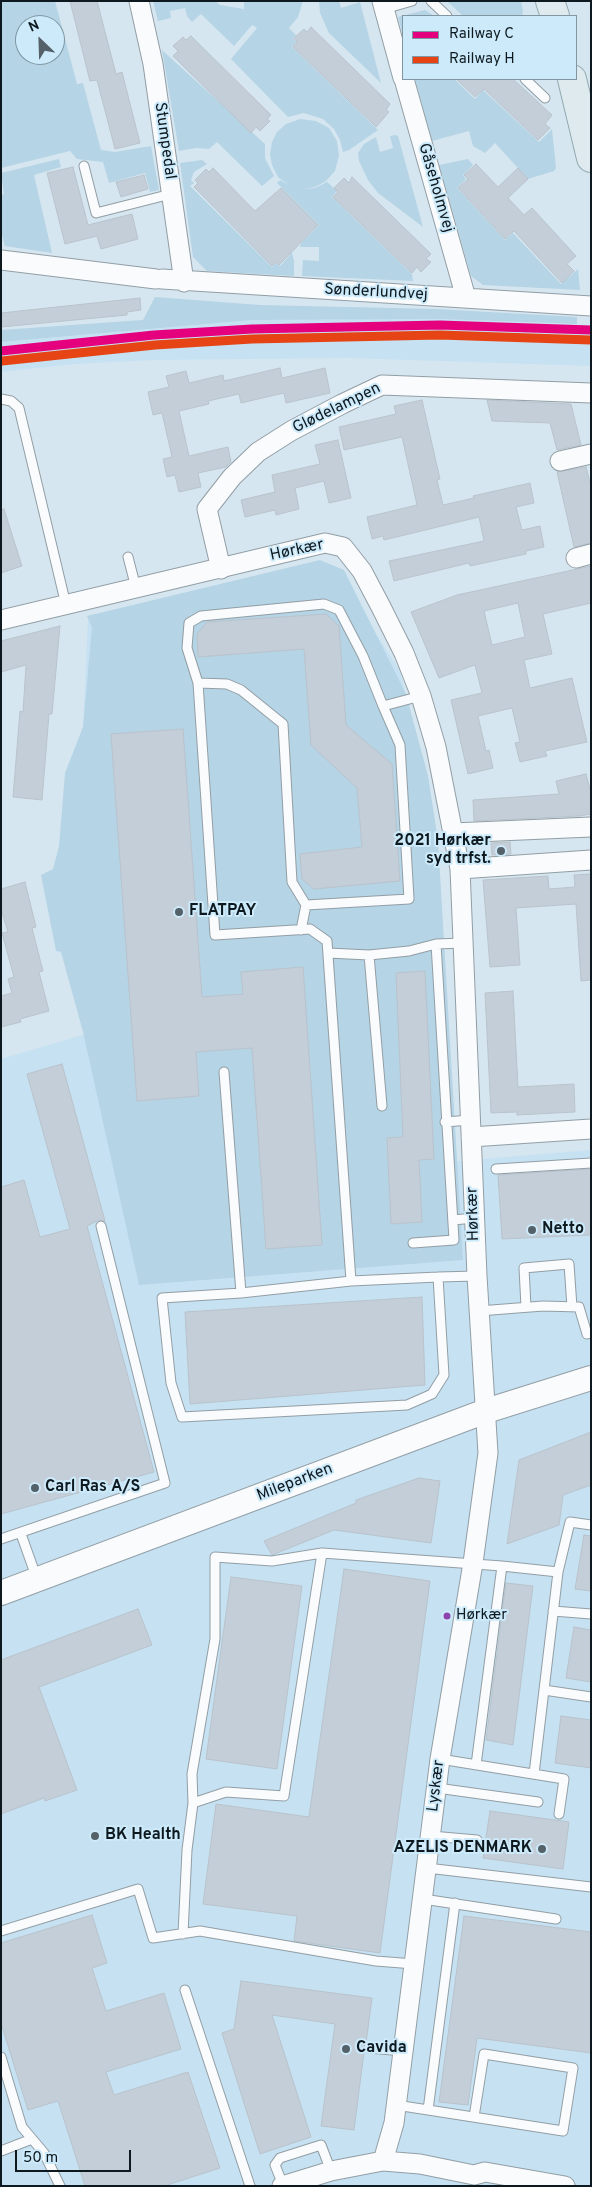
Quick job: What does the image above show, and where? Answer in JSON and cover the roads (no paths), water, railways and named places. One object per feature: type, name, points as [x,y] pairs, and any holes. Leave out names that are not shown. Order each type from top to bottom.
[{"type":"main road","points":[[550,1],[554,15]]},
{"type":"main road","points":[[572,80],[591,158]]},
{"type":"street","name":"Stumpedal","points":[[139,1],[153,64],[184,282]]},
{"type":"street","name":"Gåseholmvej","points":[[383,5],[402,74]]},
{"type":"street","name":"Gåseholmvej","points":[[404,80],[466,298]]},
{"type":"street","name":"Sønderlundvej","points":[[1,260],[184,282],[591,306]]},
{"type":"street","name":"Glødelampen","points":[[221,569],[206,509],[232,478],[258,452],[291,431],[382,385],[591,394]]},
{"type":"street","points":[[560,461],[591,454]]},
{"type":"street","name":"Hørkær","points":[[1,620],[325,543],[343,547],[362,571],[404,653],[421,696],[436,747],[460,868],[474,1218],[486,1411]]},
{"type":"street","points":[[453,833],[591,826]]},
{"type":"street","points":[[460,868],[591,860]]},
{"type":"street","points":[[471,1128],[591,1128]]},
{"type":"street","name":"Mileparken","points":[[1,1593],[486,1411],[591,1378]]},
{"type":"street","name":"Lyskær","points":[[383,2161],[394,2122],[440,1759],[473,1564],[488,1453],[486,1411]]},
{"type":"street","points":[[282,2186],[332,2171],[383,2161],[420,2164],[474,2175],[492,2186]]},
{"type":"street","points":[[474,2175],[486,2172],[565,2186]]},
{"type":"lane","points":[[383,5],[412,1]]},
{"type":"lane","points":[[431,1],[445,15]]},
{"type":"lane","points":[[526,80],[545,98]]},
{"type":"lane","points":[[84,166],[96,214],[171,194]]},
{"type":"lane","points":[[1,399],[11,401],[20,408],[66,604]]},
{"type":"lane","points":[[128,557],[136,588]]},
{"type":"lane","points":[[306,905],[409,899],[400,744],[363,656],[339,610],[324,604],[201,616],[189,623],[187,648],[198,683],[215,935],[310,929],[327,941],[352,1281]]},
{"type":"lane","points":[[198,683],[227,684],[241,690],[283,724],[292,882],[306,905],[301,930]]},
{"type":"lane","points":[[383,706],[421,696]]},
{"type":"lane","points":[[328,953],[369,954],[409,951],[436,944],[463,943]]},
{"type":"lane","points":[[413,1243],[454,1240],[445,1122],[436,944]]},
{"type":"lane","points":[[369,954],[382,1106]]},
{"type":"lane","points":[[224,1072],[241,1293]]},
{"type":"lane","points":[[445,1122],[471,1128]]},
{"type":"lane","points":[[496,1169],[591,1163]]},
{"type":"lane","points":[[453,1220],[474,1218]]},
{"type":"lane","points":[[1,1540],[165,1483],[101,1226]]},
{"type":"lane","points":[[526,1307],[524,1268],[569,1264],[572,1307]]},
{"type":"lane","points":[[438,1277],[444,1375],[432,1394],[407,1405],[182,1417],[171,1383],[162,1298],[241,1293],[352,1281],[438,1277],[477,1276]]},
{"type":"lane","points":[[479,1311],[526,1307],[579,1307],[587,1334],[591,1333]]},
{"type":"lane","points":[[534,1774],[558,1572],[570,1522],[591,1525]]},
{"type":"lane","points":[[21,1534],[37,1579]]},
{"type":"lane","points":[[193,1803],[226,1792],[284,1796],[322,1553]]},
{"type":"lane","points":[[183,1934],[187,1850],[193,1803],[192,1774],[215,1638],[215,1557],[272,1561],[322,1553],[558,1572]]},
{"type":"lane","points":[[476,1765],[502,1566]]},
{"type":"lane","points":[[553,1611],[591,1614]]},
{"type":"lane","points":[[544,1690],[591,1697]]},
{"type":"lane","points":[[440,1759],[564,1780],[559,1814]]},
{"type":"lane","points":[[437,1788],[538,1802]]},
{"type":"lane","points":[[431,1836],[477,1840]]},
{"type":"lane","points":[[427,1868],[591,1887]]},
{"type":"lane","points":[[1,1931],[138,1889],[153,1938],[200,1931],[376,1961],[414,1964]]},
{"type":"lane","points":[[423,1898],[556,1919]]},
{"type":"lane","points":[[428,2110],[455,1904]]},
{"type":"lane","points":[[185,1990],[250,2186]]},
{"type":"lane","points":[[369,2048],[403,2051]]},
{"type":"lane","points":[[396,2105],[474,2118],[563,2132],[573,2068],[484,2054],[474,2118]]},
{"type":"lane","points":[[1,2058],[22,2127],[44,2154],[60,2186]]},
{"type":"lane","points":[[1,2151],[32,2139]]},
{"type":"lane","points":[[282,2186],[275,2165],[280,2158],[321,2145],[332,2171]]},
{"type":"rail line","name":"C","points":[[1,351],[154,335],[252,329],[440,325],[591,330]]},
{"type":"rail line","name":"H","points":[[2,361],[155,345],[252,339],[440,335],[591,340]]},
{"type":"place","name":"2021 Hørkær syd trfst.","points":[[501,851]]},
{"type":"place","name":"FLATPAY","points":[[179,912]]},
{"type":"place","name":"Netto","points":[[532,1230]]},
{"type":"place","name":"Carl Ras A/S","points":[[35,1488]]},
{"type":"place","name":"Hørkær","points":[[447,1616]]},
{"type":"place","name":"BK Health","points":[[95,1836]]},
{"type":"place","name":"AZELIS DENMARK","points":[[542,1849]]},
{"type":"place","name":"Cavida","points":[[346,2049]]}]
